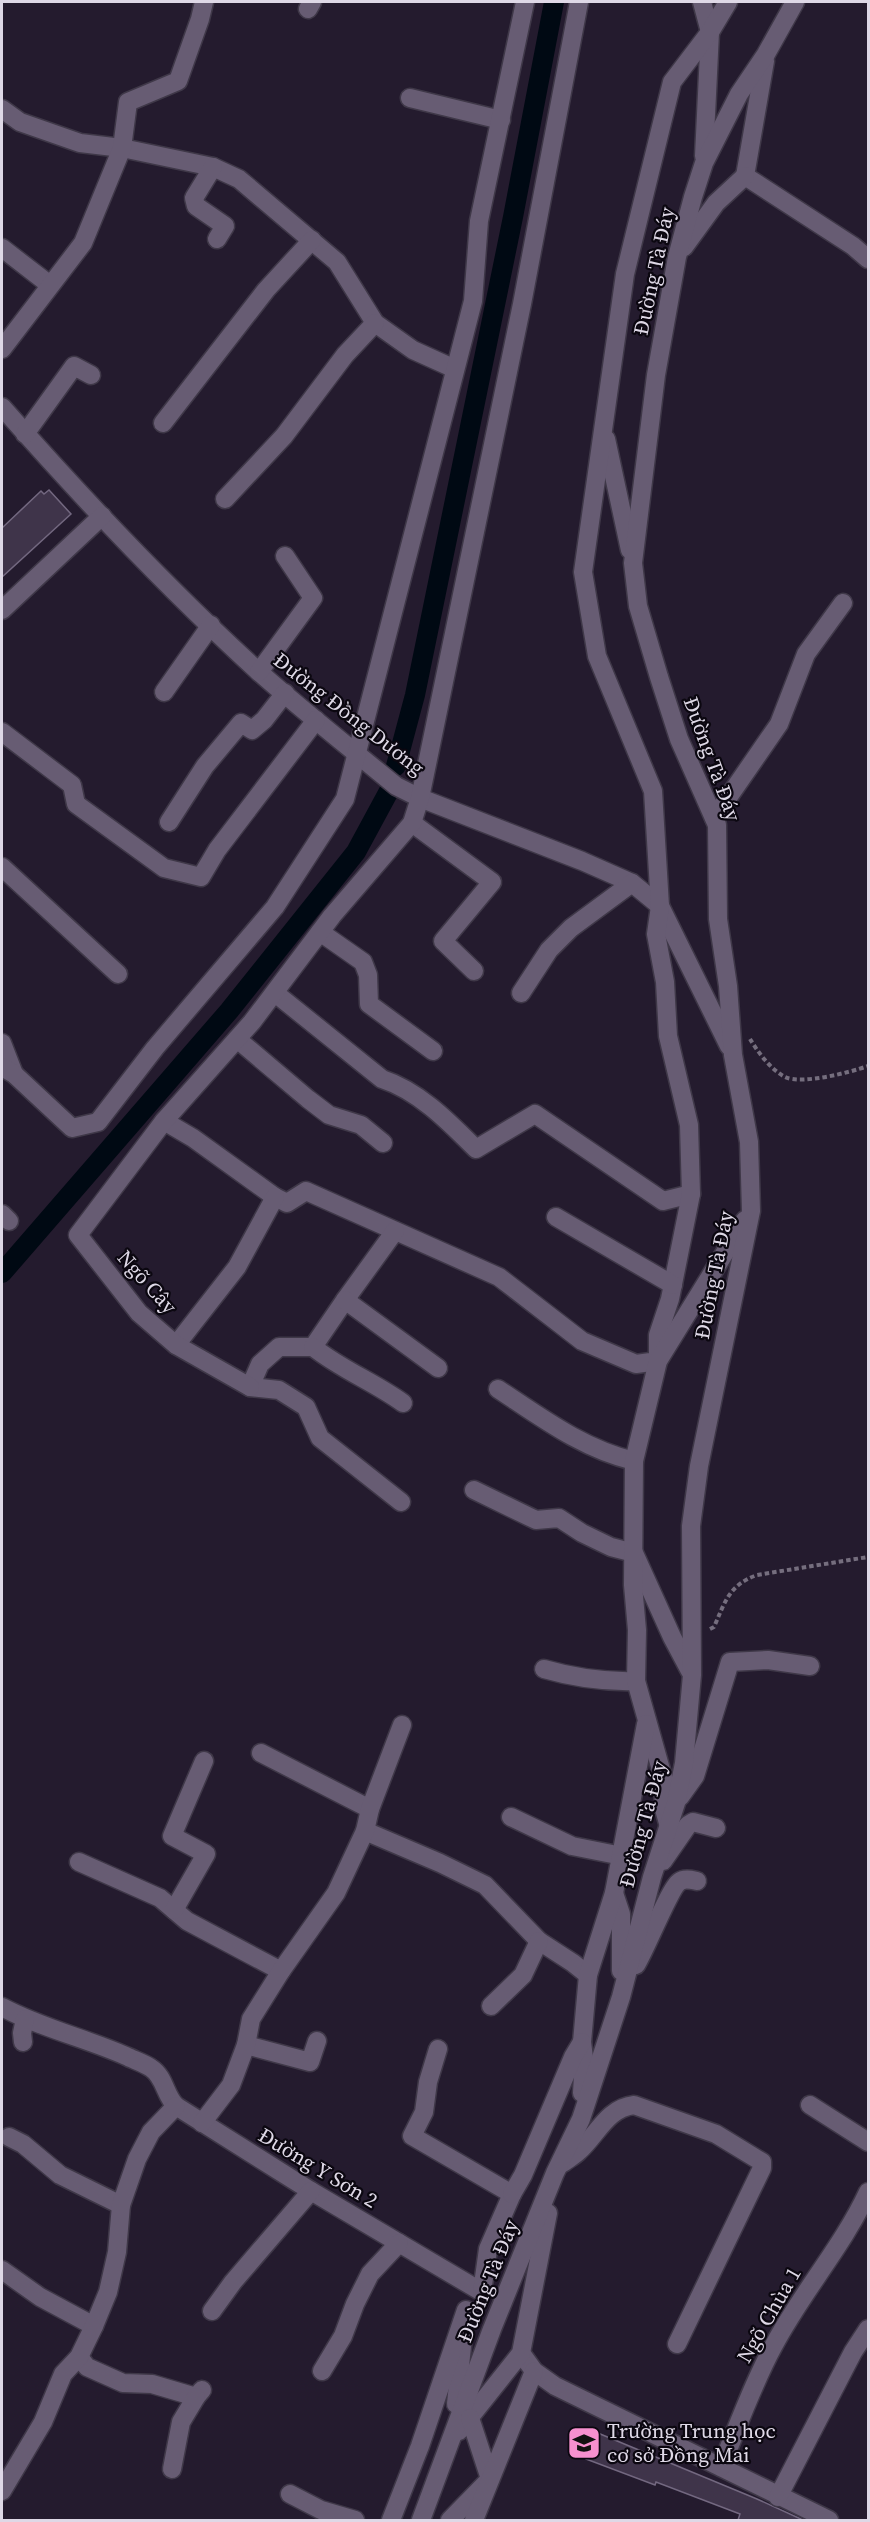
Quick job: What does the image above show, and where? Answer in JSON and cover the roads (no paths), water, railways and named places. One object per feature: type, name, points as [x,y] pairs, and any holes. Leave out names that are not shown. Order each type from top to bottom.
[{"type":"street","points":[[2,349],[83,243],[122,148],[128,102],[178,81],[204,2]]},
{"type":"street","points":[[2,1043],[8,1071],[72,1128],[98,1122],[155,1048],[275,907],[345,799],[473,301],[479,221],[525,2]]},
{"type":"street","points":[[579,2],[522,304],[420,798],[412,823],[320,932],[275,993],[237,1039],[164,1121],[193,1138],[275,1197],[287,1203],[306,1191],[499,1277],[582,1341],[636,1364],[658,1361]]},
{"type":"street","points":[[702,2],[710,32],[704,164]]},
{"type":"street","points":[[668,1825],[664,1809],[663,1777],[636,1681],[637,1630],[633,1585],[634,1461],[658,1361],[658,1335],[673,1285],[691,1194],[688,1125],[668,1036],[665,982],[656,934],[660,906],[653,791],[597,656],[583,572],[625,274],[672,82],[710,32],[728,2]]},
{"type":"street","name":"Đường Tà Đáy","points":[[421,2520],[492,2329],[557,2170],[581,2119],[623,1991],[652,1877],[676,1803],[684,1763],[692,1675],[691,1526],[699,1466],[751,1211],[749,1142],[733,1055],[728,986],[718,919],[717,825],[679,739],[658,677],[638,606],[633,563],[656,375],[678,257],[704,164],[739,94],[766,54],[795,2]]},
{"type":"street","points":[[678,257],[716,203],[745,176],[766,54]]},
{"type":"street","points":[[410,98],[501,120]]},
{"type":"street","points":[[2,109],[20,122],[80,143],[122,148],[213,167],[239,179],[337,262],[375,323],[413,350],[455,369]]},
{"type":"street","points":[[213,167],[194,198],[196,206],[225,226],[217,239]]},
{"type":"street","points":[[745,176],[853,246],[868,259]]},
{"type":"street","points":[[163,423],[266,290],[312,240]]},
{"type":"street","points":[[2,248],[50,285]]},
{"type":"street","points":[[225,499],[284,436],[345,355],[375,323]]},
{"type":"street","points":[[26,434],[74,366],[91,375]]},
{"type":"street","name":"Đường Đồng Dương","points":[[2,407],[102,516],[259,672],[396,786],[420,798],[632,883],[660,906],[733,1055]]},
{"type":"street","points":[[603,425],[633,563]]},
{"type":"street","points":[[2,610],[102,516]]},
{"type":"street","points":[[259,672],[313,598],[285,556]]},
{"type":"street","points":[[714,818],[779,724],[806,654],[843,603]]},
{"type":"street","points":[[164,692],[211,625]]},
{"type":"street","points":[[169,822],[205,766],[240,723],[252,730],[285,693]]},
{"type":"street","points":[[2,732],[72,785],[76,804],[164,868],[201,876],[217,850],[316,720]]},
{"type":"street","points":[[412,823],[492,882],[443,941],[474,971]]},
{"type":"street","points":[[2,867],[118,975]]},
{"type":"street","points":[[521,993],[549,950],[571,928],[632,883]]},
{"type":"street","points":[[320,932],[363,962],[368,975],[369,1004],[432,1052]]},
{"type":"street","points":[[275,993],[382,1079],[400,1084],[444,1117],[476,1149],[535,1114],[663,1202],[691,1194]]},
{"type":"street","points":[[237,1039],[329,1115],[362,1125],[383,1143]]},
{"type":"street","name":"Ngõ Cây","points":[[164,1121],[78,1235],[139,1313],[176,1345],[250,1387]]},
{"type":"street","points":[[176,1345],[237,1268],[275,1197]]},
{"type":"street","points":[[658,1361],[751,1211]]},
{"type":"street","points":[[556,1217],[673,1285]]},
{"type":"street","points":[[313,1347],[395,1231]]},
{"type":"street","points":[[345,1300],[438,1368]]},
{"type":"street","points":[[402,1502],[320,1438],[306,1407],[279,1390],[250,1387],[260,1364],[279,1347],[313,1347],[334,1364],[380,1386],[403,1403]]},
{"type":"street","points":[[498,1389],[571,1437],[607,1455],[634,1461]]},
{"type":"street","points":[[474,1490],[536,1520],[560,1518],[582,1533],[634,1553],[663,1619],[692,1675]]},
{"type":"street","points":[[676,1803],[695,1776],[730,1662],[768,1660],[810,1666]]},
{"type":"street","points":[[544,1669],[581,1679],[612,1682],[636,1681]]},
{"type":"street","points":[[581,2119],[584,2058],[582,2042],[588,1975],[614,1893],[647,1722]]},
{"type":"street","points":[[202,2123],[231,2085],[246,2045],[251,2019],[281,1971],[336,1893],[365,1831],[370,1809],[402,1725]]},
{"type":"street","points":[[261,1753],[370,1809]]},
{"type":"street","points":[[174,1910],[206,1854],[172,1836],[204,1761]]},
{"type":"street","points":[[511,1817],[572,1846],[622,1856]]},
{"type":"street","points":[[652,1877],[688,1825],[693,1822],[716,1828]]},
{"type":"street","points":[[365,1831],[485,1885],[539,1941],[588,1975]]},
{"type":"street","points":[[79,1862],[160,1898],[187,1921],[281,1971]]},
{"type":"street","points":[[623,1991],[678,1882],[697,1881]]},
{"type":"street","points":[[614,1893],[621,1914],[623,1991]]},
{"type":"street","points":[[491,2006],[523,1975],[539,1941]]},
{"type":"street","name":"Đường Y Sơn 2","points":[[2,2007],[25,2019],[110,2049],[152,2068],[162,2079],[176,2106],[311,2191],[482,2292]]},
{"type":"street","points":[[23,2042],[22,2029],[25,2019]]},
{"type":"street","points":[[246,2045],[310,2062],[317,2041]]},
{"type":"street","points":[[391,2520],[420,2446],[466,2310],[482,2292],[488,2248],[523,2175],[573,2057],[582,2042]]},
{"type":"street","points":[[438,2049],[428,2082],[424,2112],[412,2136],[512,2194]]},
{"type":"street","points":[[810,2104],[868,2142]]},
{"type":"street","points":[[450,2442],[521,2353],[557,2170],[579,2151],[622,2106],[634,2105],[716,2134],[762,2162],[762,2168],[677,2344]]},
{"type":"street","points":[[2,2491],[43,2422],[63,2374],[79,2357],[94,2326],[108,2292],[117,2252],[121,2205],[137,2159],[151,2132],[176,2106]]},
{"type":"street","points":[[9,2137],[23,2144],[60,2175],[121,2205]]},
{"type":"street","points":[[212,2311],[233,2282],[311,2191]]},
{"type":"street","name":"Ngõ Chùa 1","points":[[721,2467],[774,2345],[813,2282],[854,2223],[868,2192]]},
{"type":"street","points":[[322,2371],[343,2336],[370,2274],[399,2243]]},
{"type":"street","points":[[2,2270],[40,2297],[94,2326]]},
{"type":"street","points":[[450,2442],[466,2310]]},
{"type":"street","points":[[778,2497],[853,2352],[868,2329]]},
{"type":"street","points":[[521,2353],[534,2371],[555,2386],[829,2520]]},
{"type":"street","points":[[79,2357],[87,2367],[123,2383],[152,2384],[199,2394],[181,2422],[172,2469]]},
{"type":"street","points":[[474,2520],[534,2371]]},
{"type":"street","points":[[470,2418],[490,2480]]},
{"type":"street","points":[[450,2520],[490,2480]]},
{"type":"street","points":[[290,2494],[321,2510],[355,2520]]},
{"type":"waterway","points":[[396,766],[415,695],[513,217],[554,2]]},
{"type":"waterway","points":[[2,1273],[229,1011],[356,852],[389,791]]},
{"type":"place","name":"Trường Trung học cơ sở Đồng Mai","points":[[584,2443]]}]
